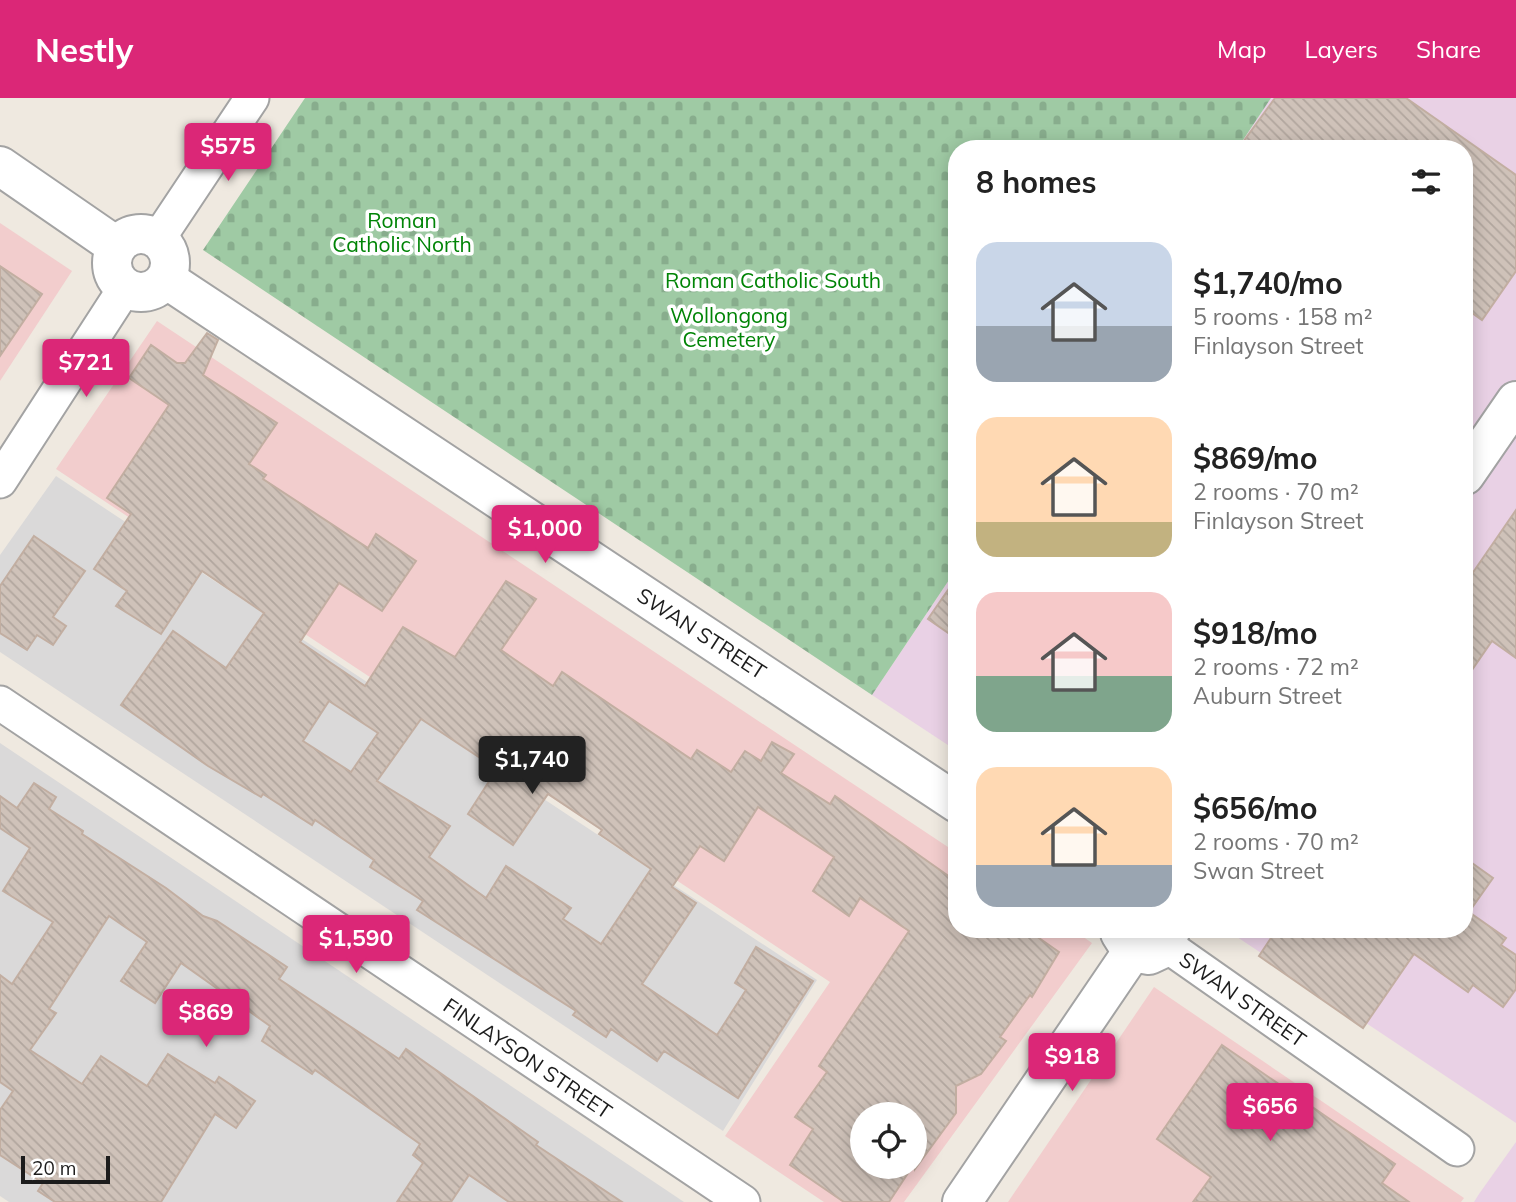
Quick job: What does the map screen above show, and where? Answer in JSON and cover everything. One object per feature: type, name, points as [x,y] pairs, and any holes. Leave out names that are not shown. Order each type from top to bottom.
[{"type":"street","points":[[159,239],[252,98]]},
{"type":"street","points":[[0,166],[116,246]]},
{"type":"street","points":[[141,233],[159,239],[170,255],[171,265],[166,279],[155,289],[145,292],[125,288],[113,274],[111,264],[116,246],[131,234],[141,233]]},
{"type":"street","name":"SWAN STREET","points":[[166,279],[948,797]]},
{"type":"street","points":[[0,481],[125,288]]},
{"type":"street","points":[[1473,463],[1516,401]]},
{"type":"street","name":"FINLAYSON STREET","points":[[0,703],[743,1202]]},
{"type":"street","points":[[962,1202],[1147,939]]},
{"type":"street","name":"SWAN STREET","points":[[1147,939],[1457,1149]]},
{"type":"shaded area","points":[[1271,98],[1516,98],[1516,1123],[1238,938],[1473,938],[1473,140],[1243,140]]},
{"type":"shaded area","points":[[0,223],[72,271],[0,381]]},
{"type":"shaded area","points":[[157,321],[948,847],[948,938],[1085,938],[1092,943],[927,1170],[927,1102],[850,1102],[850,1179],[921,1179],[904,1202],[824,1202],[725,1136],[830,982],[56,469]]},
{"type":"shaded area","points":[[56,476],[817,980],[723,1131],[0,652],[0,555]]},
{"type":"shaded area","points":[[948,581],[948,745],[872,695]]},
{"type":"shaded area","points":[[0,743],[684,1202],[9,1202],[0,1196]]},
{"type":"shaded area","points":[[1154,987],[1464,1198],[1461,1202],[1008,1202]]},
{"type":"shaded area","points":[[1516,1142],[1516,1202],[1474,1202],[1479,1194]]},
{"type":"green space","name":"Wollongong Cemetery","points":[[305,98],[1271,98],[1243,140],[948,140],[948,581],[872,695],[203,250]]},
{"type":"building","points":[[1275,98],[1406,98],[1466,140],[1245,140]]},
{"type":"building","points":[[1473,145],[1516,175],[1516,271],[1482,320],[1473,314]]},
{"type":"building","points":[[0,266],[42,294],[0,356]]},
{"type":"building","points":[[207,333],[218,340],[203,375],[277,423],[249,464],[266,475],[263,479],[368,548],[376,534],[416,561],[382,611],[339,583],[300,642],[365,686],[403,627],[455,657],[506,581],[536,599],[501,650],[553,686],[562,672],[691,759],[697,750],[731,772],[745,751],[761,761],[772,742],[794,754],[781,773],[830,804],[835,796],[948,876],[948,938],[1039,938],[1059,952],[1032,997],[1030,995],[1000,1037],[1006,1041],[981,1074],[956,1086],[956,1113],[927,1153],[927,1102],[850,1102],[850,1179],[904,1179],[889,1202],[844,1202],[790,1165],[813,1129],[795,1117],[827,1072],[819,1066],[909,931],[860,898],[849,916],[813,891],[834,857],[758,807],[724,861],[700,846],[672,887],[696,903],[642,984],[717,1035],[746,990],[735,983],[756,947],[813,981],[738,1098],[664,1051],[657,1061],[611,1029],[606,1037],[573,1015],[576,1011],[417,910],[423,901],[370,867],[374,860],[315,820],[312,825],[263,794],[261,797],[208,766],[121,705],[173,631],[226,668],[264,613],[202,571],[161,634],[116,606],[127,591],[94,569],[131,514],[107,498],[169,405],[129,378],[151,345],[177,363],[185,363]],"holes":[[[329,701],[378,733],[351,772],[303,741]],[[421,719],[497,769],[468,814],[513,845],[548,794],[602,830],[599,834],[651,869],[601,944],[563,919],[571,908],[506,866],[486,898],[429,857],[450,826],[377,781]]]},
{"type":"building","points":[[1516,510],[1516,658],[1492,641],[1473,668],[1473,572]]},
{"type":"building","points":[[34,536],[85,571],[53,617],[66,626],[53,645],[37,635],[27,650],[0,633],[0,586]]},
{"type":"building","points":[[948,590],[948,633],[928,619]]},
{"type":"building","points":[[34,783],[56,797],[49,809],[83,831],[82,834],[166,888],[203,916],[217,921],[287,967],[279,979],[399,1059],[406,1049],[538,1142],[536,1145],[622,1202],[509,1202],[469,1175],[451,1202],[397,1202],[423,1163],[413,1155],[420,1144],[315,1070],[312,1074],[262,1041],[270,1026],[181,963],[155,1003],[121,981],[147,942],[109,916],[49,1009],[56,1013],[30,1050],[82,1084],[101,1056],[147,1086],[168,1054],[215,1083],[219,1077],[255,1101],[236,1128],[215,1114],[161,1202],[55,1202],[38,1191],[43,1183],[0,1155],[0,1110],[13,1091],[0,1082],[0,975],[12,984],[53,922],[3,891],[30,848],[0,828],[0,796],[17,808]]},
{"type":"building","points":[[1473,864],[1493,878],[1473,906]]},
{"type":"building","points":[[1473,915],[1506,938],[1501,945],[1516,955],[1516,989],[1503,1007],[1473,985],[1468,992],[1414,954],[1363,1028],[1259,956],[1271,938],[1473,938]]},
{"type":"building","points":[[1222,1045],[1395,1164],[1382,1183],[1409,1202],[1193,1202],[1211,1177],[1157,1139]]},
{"type":"park label","name":"Roman Catholic North","points":[[402,232]]},
{"type":"park label","name":"Roman Catholic South","points":[[773,280]]}]
